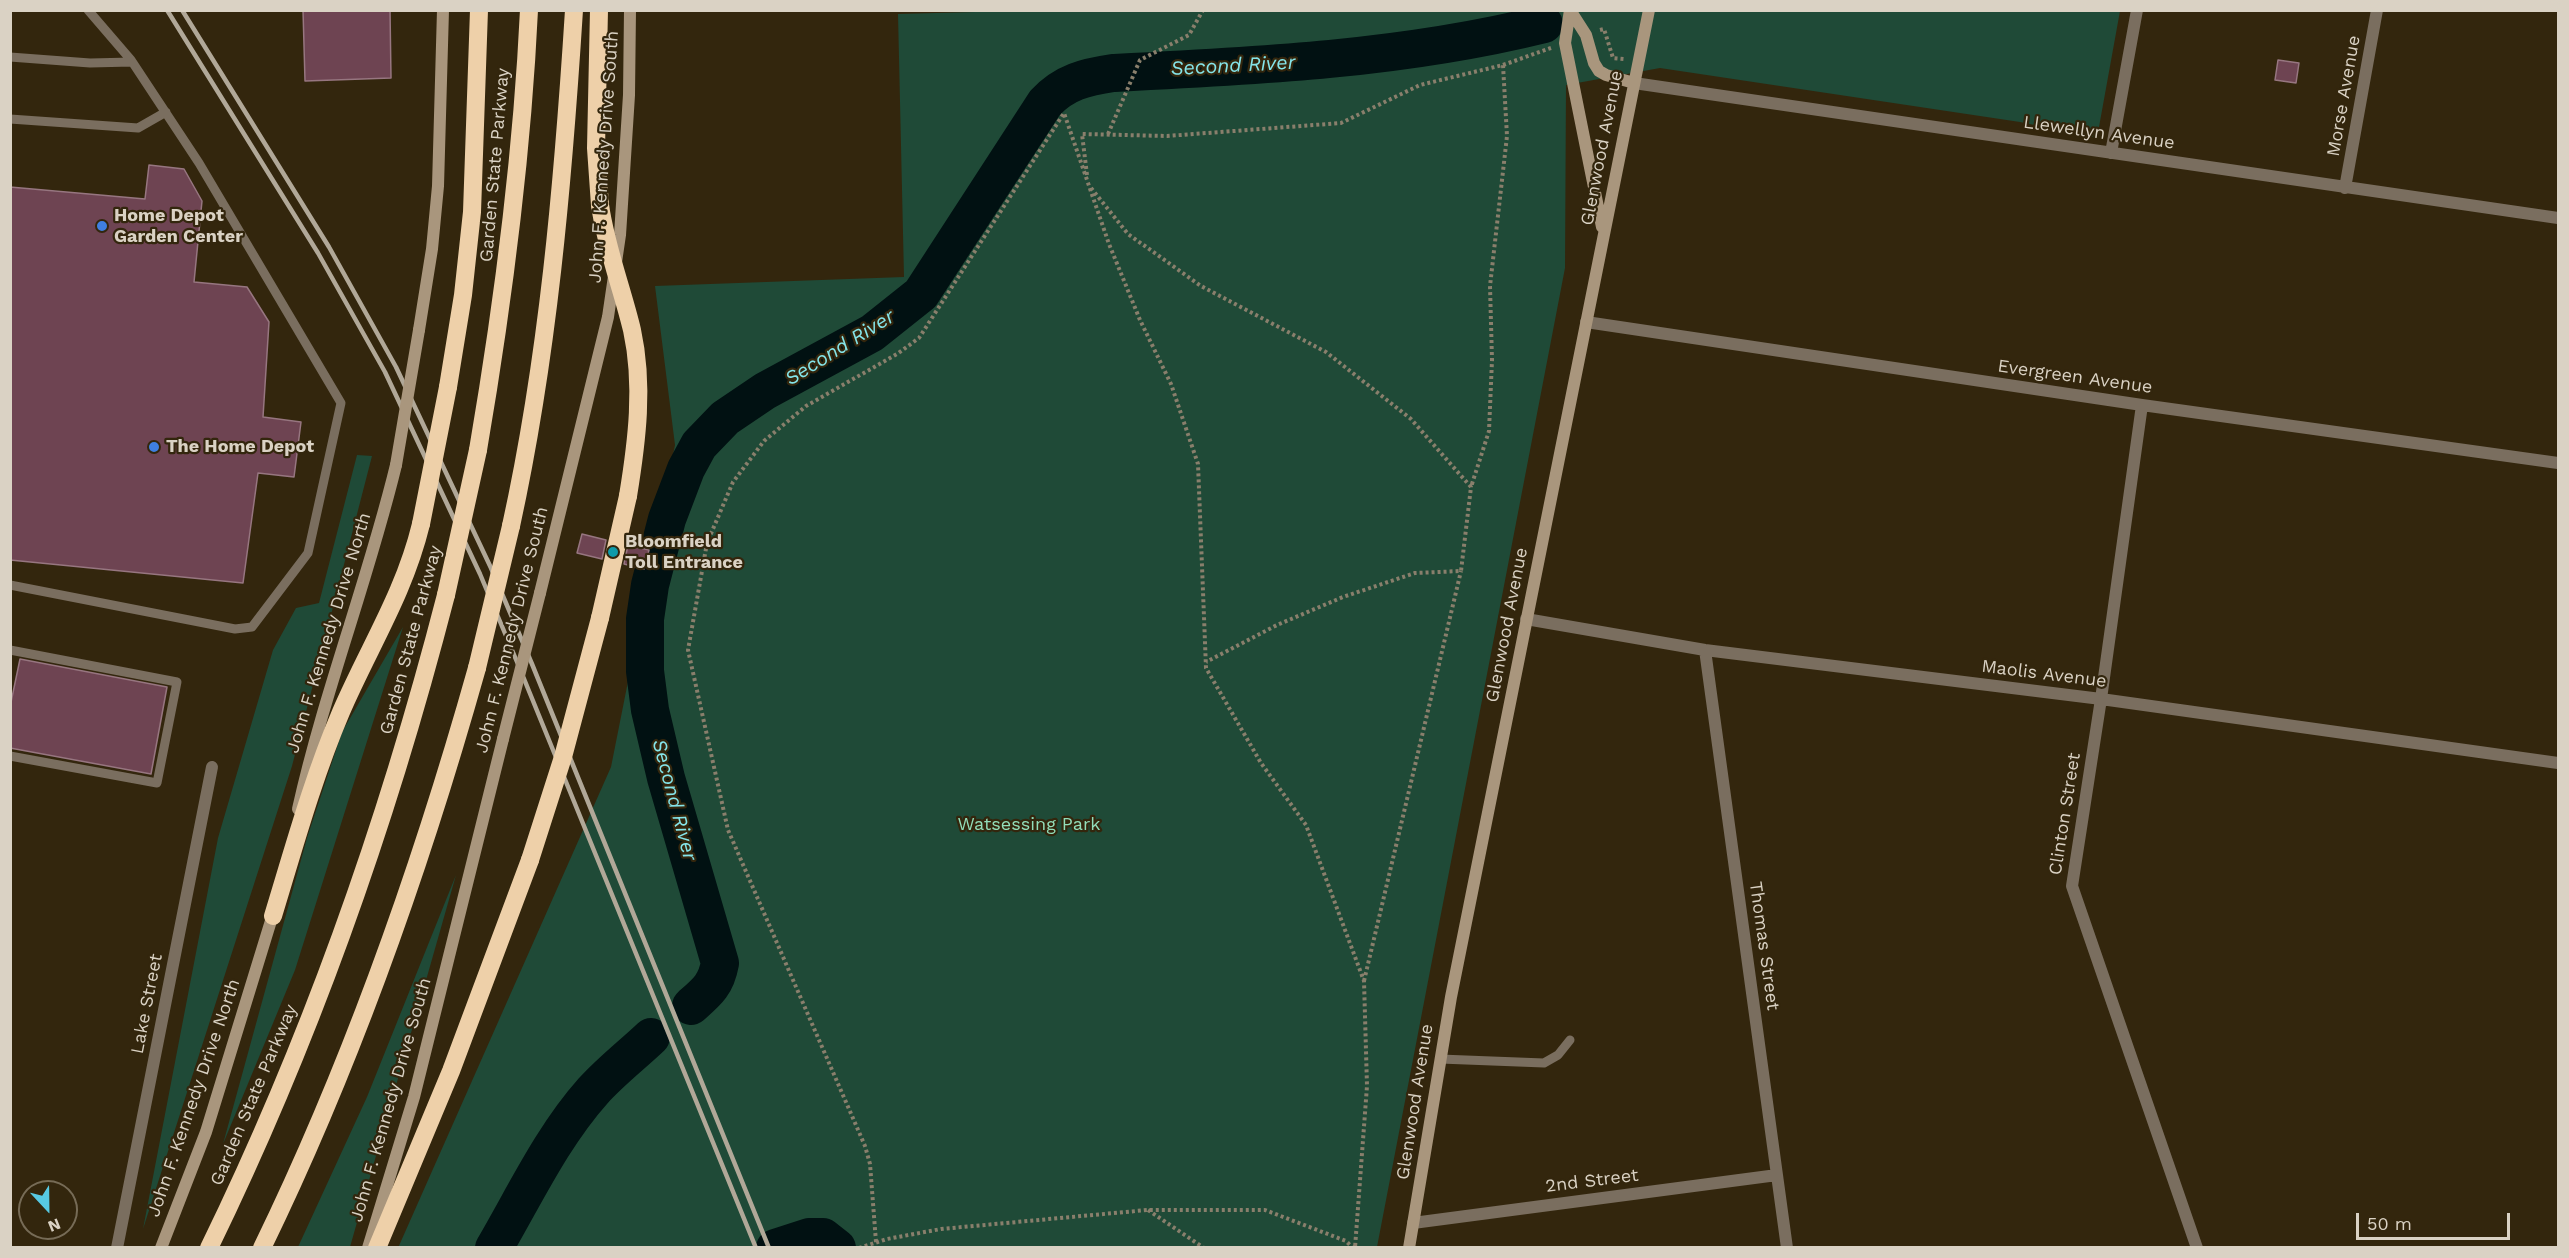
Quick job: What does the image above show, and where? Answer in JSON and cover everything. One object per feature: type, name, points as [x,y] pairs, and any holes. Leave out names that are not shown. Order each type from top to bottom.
[{"type":"highway","points":[[273,916],[327,746],[357,675],[402,586],[421,524],[448,387],[463,295],[472,212],[480,10]]},
{"type":"highway","name":"Garden State Parkway","points":[[209,1248],[255,1150],[292,1063],[354,902],[396,775],[446,595],[478,450],[508,261],[521,129],[529,10]]},
{"type":"highway","points":[[262,1248],[340,1072],[395,932],[442,789],[477,668],[524,464],[548,308],[567,120],[574,10]]},
{"type":"highway","points":[[376,1248],[452,1071],[530,860],[563,757],[600,618],[628,495],[638,426],[638,373],[635,349],[609,253],[600,205],[596,148],[599,10]]},
{"type":"main road","name":"John F. Kennedy Drive North","points":[[161,1248],[206,1132],[273,916],[314,741],[381,524],[396,465],[432,249],[438,186],[443,10]]},
{"type":"main road","name":"John F. Kennedy Drive South","points":[[368,1248],[420,1076],[608,317],[616,277],[629,95],[630,10]]},
{"type":"main road","points":[[1570,10],[1586,34],[1593,63],[1599,71],[1634,83]]},
{"type":"main road","points":[[1570,10],[1565,42],[1603,235]]},
{"type":"main road","name":"Glenwood Avenue","points":[[1409,1248],[1440,1059],[1648,10]]},
{"type":"street","points":[[2111,153],[2137,10]]},
{"type":"street","name":"Morse Avenue","points":[[2345,188],[2377,10]]},
{"type":"street","name":"Llewellyn Avenue","points":[[1634,83],[2559,218]]},
{"type":"street","name":"Evergreen Avenue","points":[[1586,322],[2142,405],[2559,464]]},
{"type":"street","name":"Clinton Street","points":[[2142,405],[2072,886],[2197,1248]]},
{"type":"street","name":"Maolis Avenue","points":[[1526,619],[1705,650],[2101,699],[2559,763]]},
{"type":"street","name":"Thomas Street","points":[[1705,650],[1787,1248]]},
{"type":"street","name":"Lake Street","points":[[117,1248],[212,767]]},
{"type":"street","name":"2nd Street","points":[[1413,1223],[1777,1175]]},
{"type":"lane","points":[[10,585],[244,630],[257,623],[302,563],[311,543],[341,403],[199,163],[132,62],[88,10]]},
{"type":"lane","points":[[10,57],[90,63],[132,62]]},
{"type":"lane","points":[[10,119],[138,128],[166,112]]},
{"type":"lane","points":[[10,650],[177,682],[157,783],[10,756]]},
{"type":"lane","points":[[1440,1059],[1544,1063],[1558,1055],[1570,1040]]},
{"type":"path","points":[[1108,135],[1140,60],[1189,35],[1203,10]]},
{"type":"path","points":[[1354,1248],[1367,1086],[1364,981],[1461,571],[1471,487],[1489,431],[1492,360],[1490,286],[1507,136],[1503,64],[1420,85],[1341,123],[1167,136],[1082,134],[1088,183],[1128,234],[1202,286],[1326,352],[1411,419],[1471,487]]},
{"type":"path","points":[[876,1242],[870,1164],[865,1146],[728,830],[688,650],[707,543],[733,482],[764,441],[806,406],[897,354],[919,338],[1064,113],[1140,320],[1172,384],[1198,464],[1206,668],[1261,763],[1306,825],[1364,981]]},
{"type":"path","points":[[1206,662],[1277,625],[1343,597],[1415,573],[1461,571]]},
{"type":"path","points":[[1148,1210],[1204,1248]]},
{"type":"path","points":[[859,1248],[876,1242],[941,1229],[1148,1210],[1265,1210],[1346,1241],[1354,1248]]},
{"type":"green space","name":"Watsessing Park","points":[[1052,10],[2120,11],[2097,138],[2020,122],[1660,68],[1566,85],[1565,268],[1377,1247],[398,1248],[611,767],[675,445],[655,286],[904,277],[898,14]]},
{"type":"green space","points":[[357,455],[372,456],[292,766],[143,1229],[218,838],[273,650],[296,608],[319,603]]},
{"type":"green space","points":[[403,627],[295,970],[223,1144],[307,838],[342,732]]},
{"type":"green space","points":[[456,875],[350,1247],[298,1247],[367,1097]]},
{"type":"building","points":[[303,10],[390,10],[391,78],[305,81]]},
{"type":"building","points":[[2278,60],[2299,63],[2296,83],[2275,80]]},
{"type":"building","name":"The Home Depot","points":[[149,165],[184,169],[202,201],[194,282],[247,287],[269,322],[263,417],[301,422],[294,477],[258,473],[243,583],[10,560],[10,187],[145,199]]},
{"type":"building","points":[[582,534],[606,540],[602,559],[577,553]]},
{"type":"building","points":[[628,545],[649,550],[644,569],[624,564]]},
{"type":"building","points":[[20,659],[167,687],[151,774],[10,748],[10,707]]},
{"type":"waterway","name":"Second River","points":[[691,1006],[710,987],[720,963],[666,778],[650,710],[645,671],[645,619],[650,585],[667,519],[686,469],[699,445],[725,418],[765,391],[872,333],[921,294],[1045,103],[1068,85],[1094,76],[1113,73],[1275,64],[1384,53],[1491,36],[1544,24]]},
{"type":"waterway","name":"Second River","points":[[494,1248],[540,1167],[578,1109],[607,1077],[651,1037]]},
{"type":"waterway","points":[[775,1248],[809,1237],[823,1237],[837,1248]]},
{"type":"railway","points":[[167,10],[318,253],[385,372],[480,574],[756,1248]]},
{"type":"railway","points":[[182,10],[329,247],[396,367],[491,568],[532,664],[769,1248]]},
{"type":"place","name":"Home Depot Garden Center","points":[[102,226]]},
{"type":"place","name":"The Home Depot","points":[[154,447]]},
{"type":"place","name":"Bloomfield Toll Entrance","points":[[613,552]]}]
